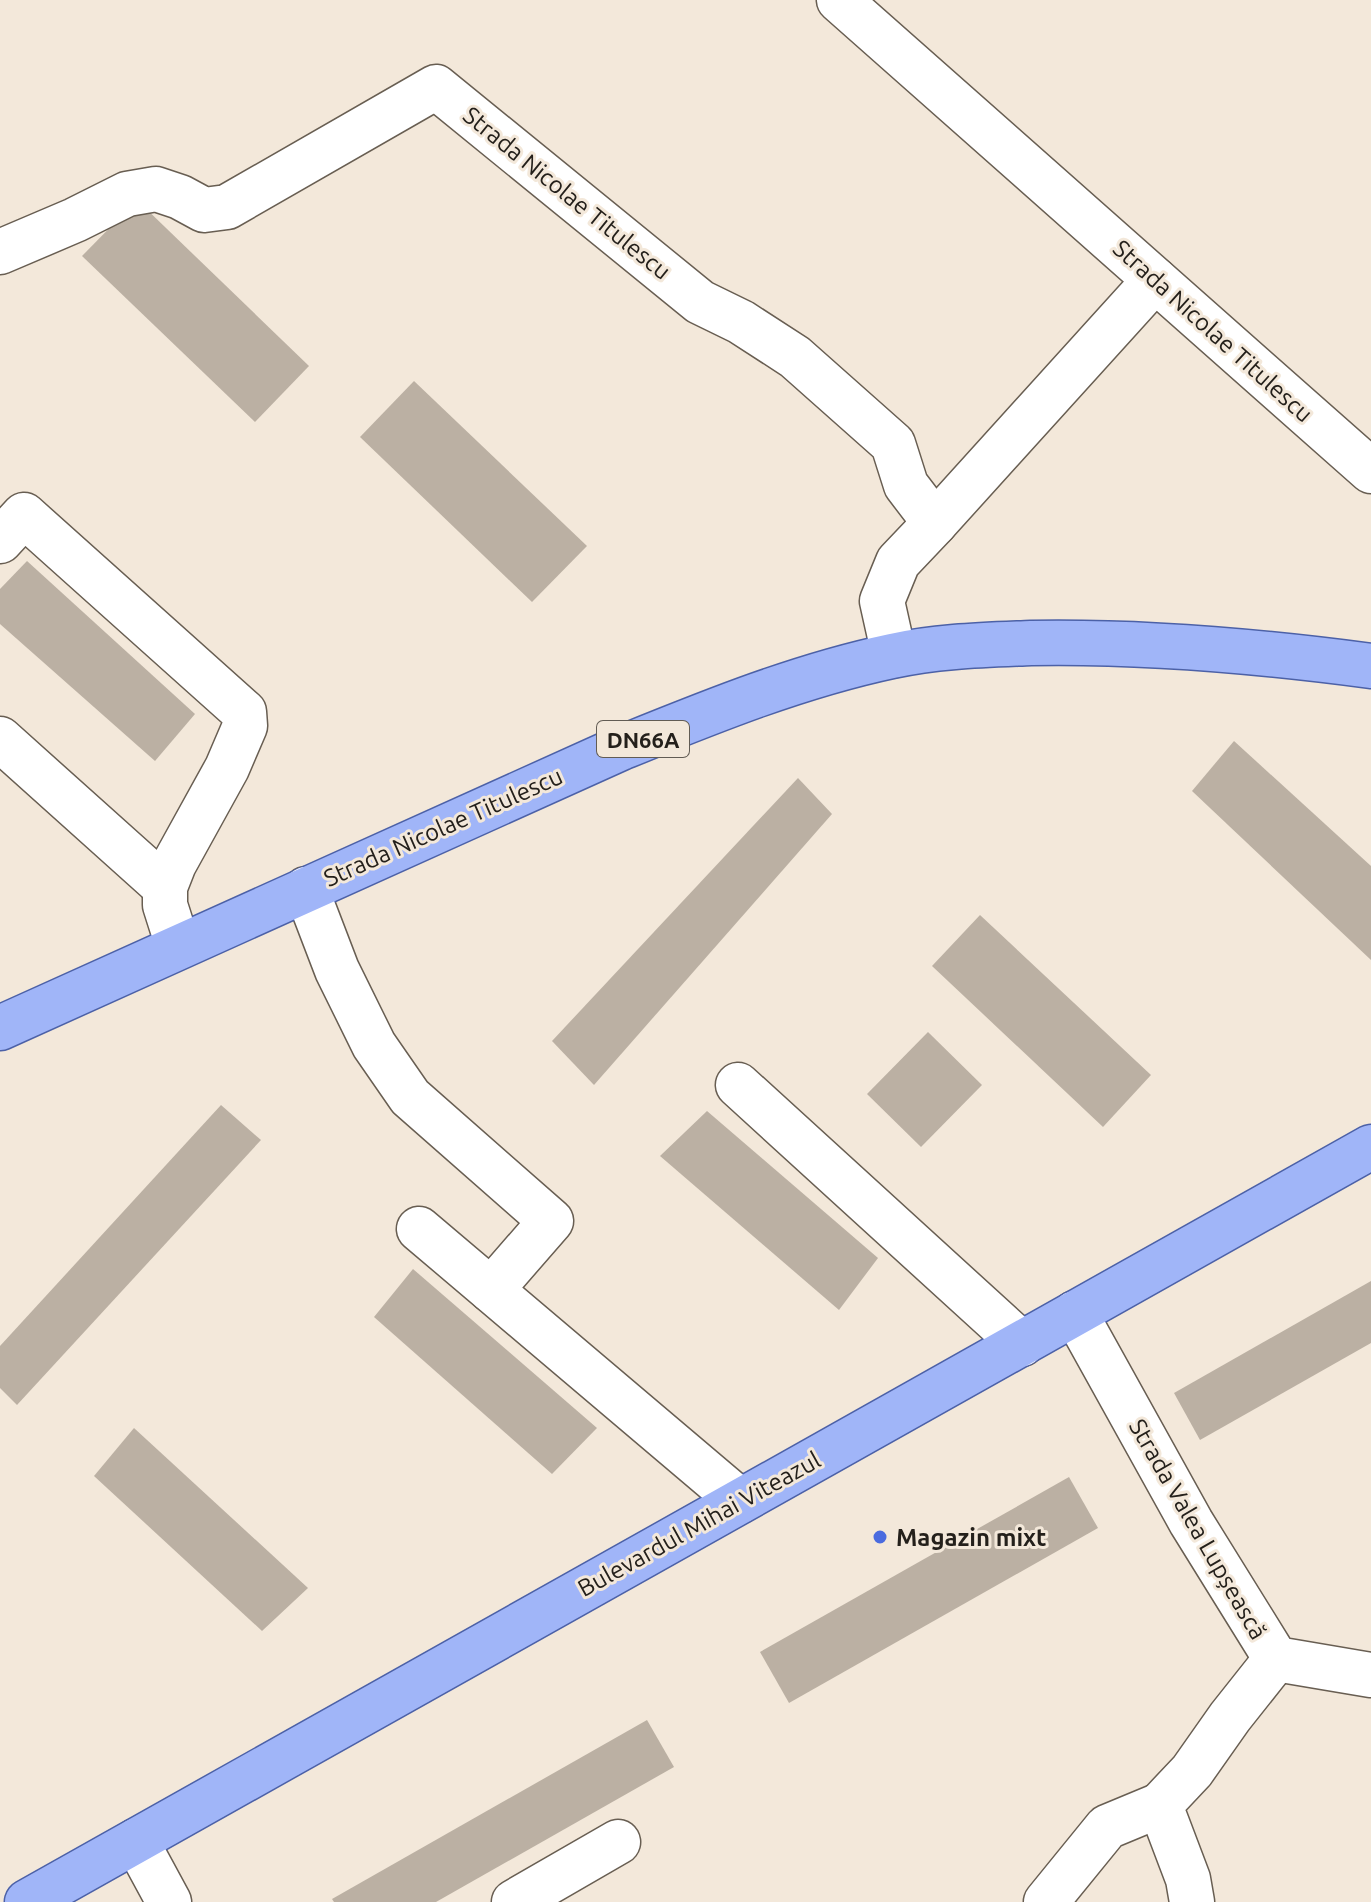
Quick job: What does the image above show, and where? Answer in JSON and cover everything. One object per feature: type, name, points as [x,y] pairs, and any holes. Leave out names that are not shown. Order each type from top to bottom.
[{"type":"main road","name":"Strada Nicolae Titulescu","points":[[0,1028],[609,753],[804,678],[894,655],[966,645],[1075,642],[1187,646],[1352,663]]},
{"type":"main road","points":[[1352,663],[1371,696]]},
{"type":"main road","name":"Bulevardul Mihai Viteazul","points":[[27,1902],[1371,1147]]},
{"type":"street","name":"Strada Nicolae Titulescu","points":[[839,0],[1371,471]]},
{"type":"street","name":"Strada Nicolae Titulescu","points":[[0,252],[127,194],[156,189],[204,210],[227,207],[436,87],[700,302],[741,322],[795,357],[893,444],[906,485],[935,523]]},
{"type":"street","points":[[894,655],[882,601],[898,562],[1155,280]]},
{"type":"street","points":[[0,541],[24,515],[244,712],[245,726],[227,768],[174,864],[165,887],[165,905],[178,946]]},
{"type":"street","points":[[0,739],[165,887]]},
{"type":"street","points":[[306,889],[337,970],[367,1033],[410,1097],[551,1221],[491,1290]]},
{"type":"street","points":[[738,1085],[1022,1344]]},
{"type":"street","points":[[419,1229],[740,1501]]},
{"type":"street","name":"Strada Valea Lupșească","points":[[1075,1313],[1191,1522],[1276,1659],[1371,1675]]},
{"type":"street","points":[[1046,1902],[1107,1827],[1160,1805],[1192,1771],[1276,1659]]},
{"type":"street","points":[[1160,1805],[1188,1879],[1192,1902]]},
{"type":"street","points":[[136,1841],[169,1902]]},
{"type":"street","points":[[514,1902],[618,1842]]},
{"type":"building","points":[[137,200],[309,366],[255,422],[82,256]]},
{"type":"building","points":[[414,381],[587,546],[532,602],[360,437]]},
{"type":"building","points":[[27,561],[195,714],[155,761],[0,624],[0,589]]},
{"type":"building","points":[[1234,741],[1371,866],[1371,960],[1192,791]]},
{"type":"building","points":[[798,778],[832,814],[594,1085],[552,1041]]},
{"type":"building","points":[[980,915],[1151,1075],[1103,1127],[932,966]]},
{"type":"building","points":[[928,1032],[982,1085],[921,1147],[867,1094]]},
{"type":"building","points":[[221,1105],[261,1140],[17,1405],[0,1388],[0,1346]]},
{"type":"building","points":[[707,1111],[878,1258],[839,1310],[660,1156]]},
{"type":"building","points":[[413,1269],[597,1428],[552,1474],[374,1317]]},
{"type":"building","points":[[1371,1281],[1371,1343],[1200,1440],[1174,1393]]},
{"type":"building","points":[[134,1428],[308,1588],[262,1631],[94,1476]]},
{"type":"building","points":[[1069,1477],[1098,1528],[789,1703],[760,1652]]},
{"type":"building","points":[[647,1720],[674,1767],[436,1902],[334,1902],[332,1899]]},
{"type":"place","name":"Magazin mixt","points":[[880,1537]]}]
